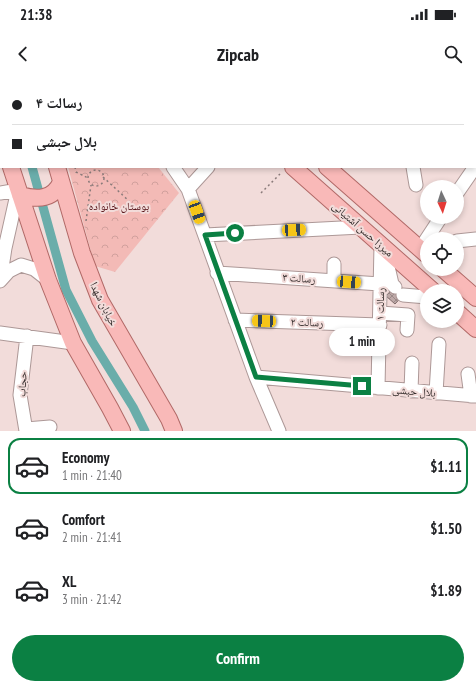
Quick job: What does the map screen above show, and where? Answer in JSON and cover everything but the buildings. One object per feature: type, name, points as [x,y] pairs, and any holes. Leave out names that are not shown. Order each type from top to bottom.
[{"type":"main road","points":[[11,168],[48,280],[72,343],[122,431]]},
{"type":"main road","name":"میرزا حسن آشتیانی","points":[[328,168],[420,248]]},
{"type":"main road","name":"میرزا حسن آشتیانی","points":[[286,171],[360,227],[425,284]]},
{"type":"main road","points":[[19,193],[36,198],[53,194],[58,189],[59,174]]},
{"type":"main road","name":"خیابان شهدا","points":[[59,174],[82,253],[100,300],[169,419],[174,431]]},
{"type":"main road","points":[[451,276],[476,298]]},
{"type":"main road","points":[[464,318],[476,329]]},
{"type":"street","points":[[174,168],[188,190],[256,377],[279,431]]},
{"type":"street","points":[[188,190],[207,168]]},
{"type":"street","points":[[413,168],[416,185]]},
{"type":"street","points":[[464,183],[474,168]]},
{"type":"street","points":[[0,193],[19,193],[2,248],[0,281]]},
{"type":"street","points":[[205,235],[360,227]]},
{"type":"street","points":[[464,240],[476,239]]},
{"type":"street","points":[[381,245],[388,264],[392,284],[399,291],[420,296]]},
{"type":"street","name":"رسالت ۱","points":[[378,388],[381,245]]},
{"type":"street","points":[[334,264],[334,280]]},
{"type":"street","points":[[0,281],[8,271],[21,265],[34,269],[48,280]]},
{"type":"street","name":"رسالت ۳","points":[[217,273],[308,283],[334,280],[380,284]]},
{"type":"street","name":"رسالت ۲","points":[[235,320],[380,319],[408,315],[407,330]]},
{"type":"street","points":[[0,333],[72,343]]},
{"type":"street","name":"حجاب","points":[[26,336],[20,395],[26,430]]},
{"type":"street","points":[[436,392],[439,344]]},
{"type":"street","points":[[411,391],[412,363]]},
{"type":"street","points":[[468,374],[474,396]]},
{"type":"street","name":"بلال حبشی","points":[[256,377],[474,396]]},
{"type":"street","points":[[26,430],[50,427]]},
{"type":"path","points":[[75,168],[76,172],[88,178],[91,185],[86,223]]},
{"type":"path","points":[[88,178],[91,172],[96,171],[101,173],[103,178],[129,201]]},
{"type":"path","points":[[261,193],[286,171]]},
{"type":"path","points":[[91,185],[96,186],[101,184],[103,178]]},
{"type":"green space","name":"بوستان خانواده","points":[[68,168],[159,168],[179,193],[115,272],[95,266]]},
{"type":"waterway","points":[[32,168],[66,290],[92,341],[133,407],[145,431]]},
{"type":"route","points":[[235,233],[205,235],[217,273],[256,377],[362,386]]}]
